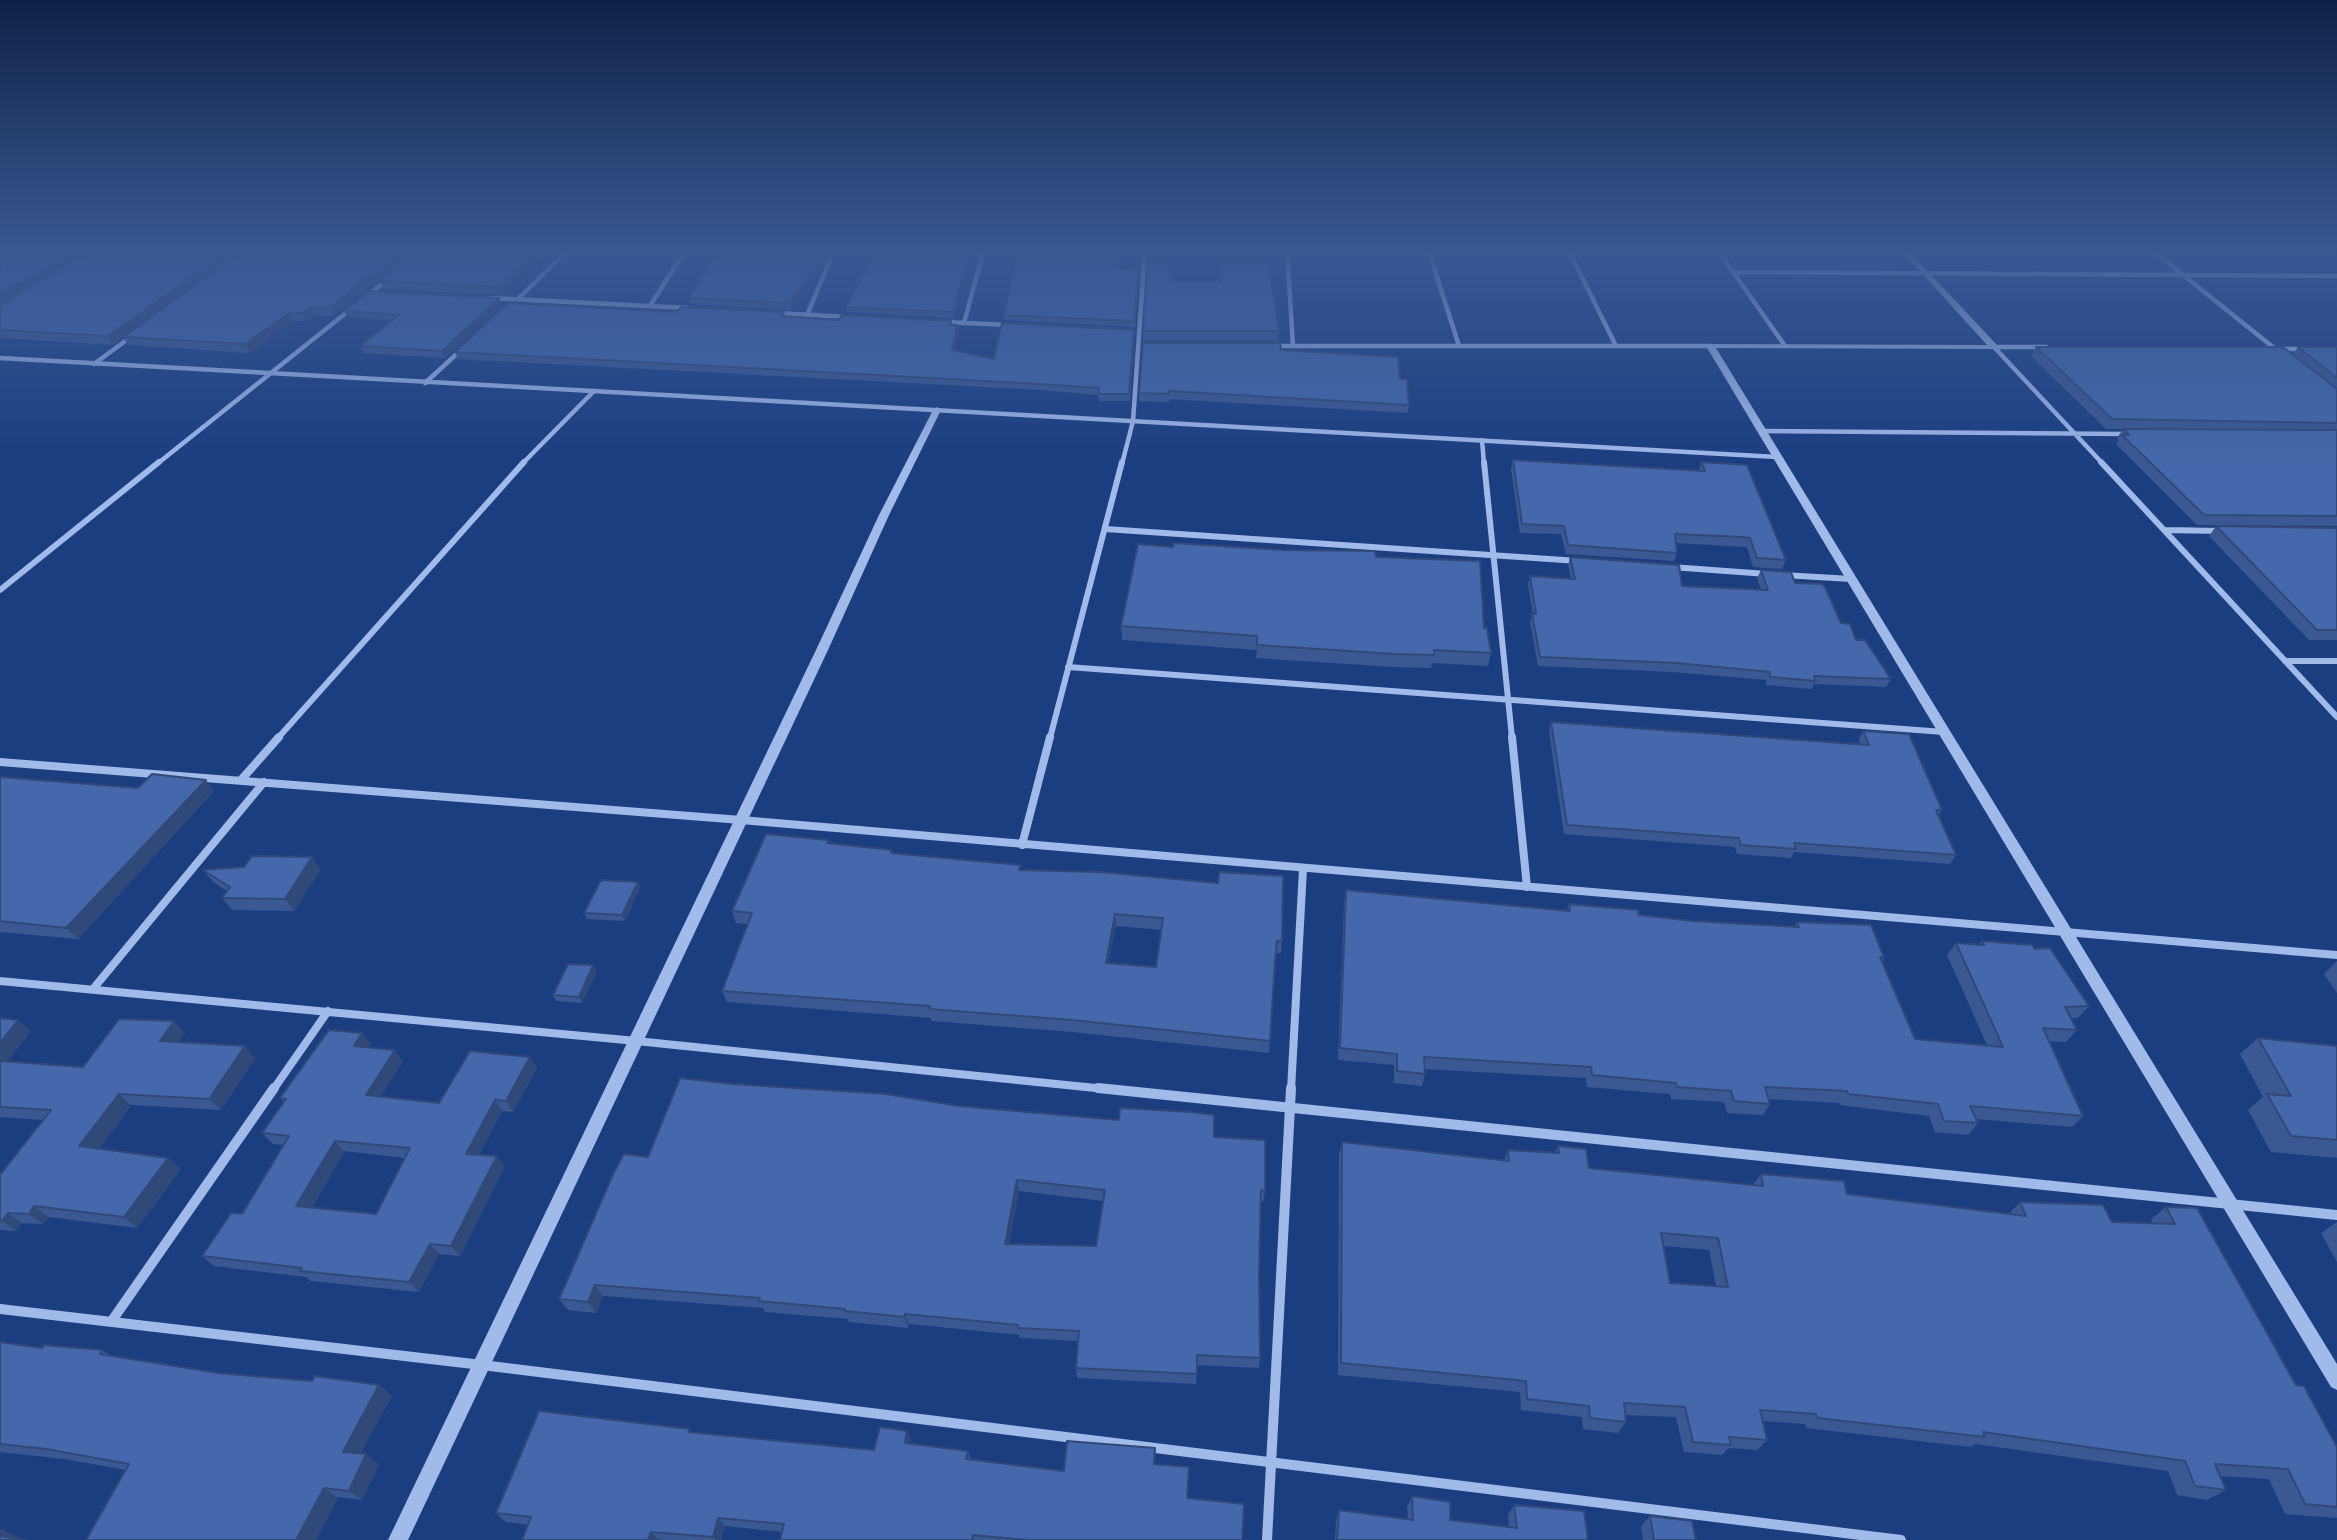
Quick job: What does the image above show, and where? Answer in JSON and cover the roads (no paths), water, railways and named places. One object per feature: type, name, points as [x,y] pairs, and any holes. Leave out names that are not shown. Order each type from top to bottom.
[{"type":"street","points":[[0,590],[336,321]]},
{"type":"street","points":[[1022,845],[1133,421],[1140,321]]},
{"type":"street","points":[[1291,321],[1293,346]]},
{"type":"street","points":[[1451,321],[1459,346]]},
{"type":"street","points":[[1603,321],[1616,346]]},
{"type":"street","points":[[1768,321],[1786,346]]},
{"type":"street","points":[[1970,321],[2337,717]]},
{"type":"street","points":[[2241,321],[2286,357]]},
{"type":"street","points":[[938,322],[1018,326]]},
{"type":"street","points":[[1126,331],[1139,332]]},
{"type":"street","points":[[93,364],[136,333]]},
{"type":"street","points":[[425,383],[466,345]]},
{"type":"street","points":[[1138,346],[1151,346]]},
{"type":"street","points":[[1267,346],[2048,347]]},
{"type":"street","points":[[1710,346],[2337,1381]]},
{"type":"street","points":[[2262,349],[2313,349]]},
{"type":"street","points":[[0,358],[1777,457]]},
{"type":"street","points":[[241,780],[496,491],[594,391]]},
{"type":"street","points":[[398,1540],[884,515],[937,410]]},
{"type":"street","points":[[1761,431],[2129,434]]},
{"type":"street","points":[[1482,440],[1527,887]]},
{"type":"street","points":[[1105,529],[1590,562]]},
{"type":"street","points":[[2164,530],[2230,531]]},
{"type":"street","points":[[1659,566],[1851,579]]},
{"type":"street","points":[[2285,661],[2337,661]]},
{"type":"street","points":[[1068,667],[1944,732]]},
{"type":"street","points":[[0,762],[741,820],[2337,955]]},
{"type":"street","points":[[93,989],[264,782]]},
{"type":"street","points":[[1267,1540],[1303,869]]},
{"type":"street","points":[[0,981],[636,1041],[2337,1215]]},
{"type":"street","points":[[111,1322],[328,1011]]},
{"type":"street","points":[[0,1309],[482,1365],[1901,1540]]}]
